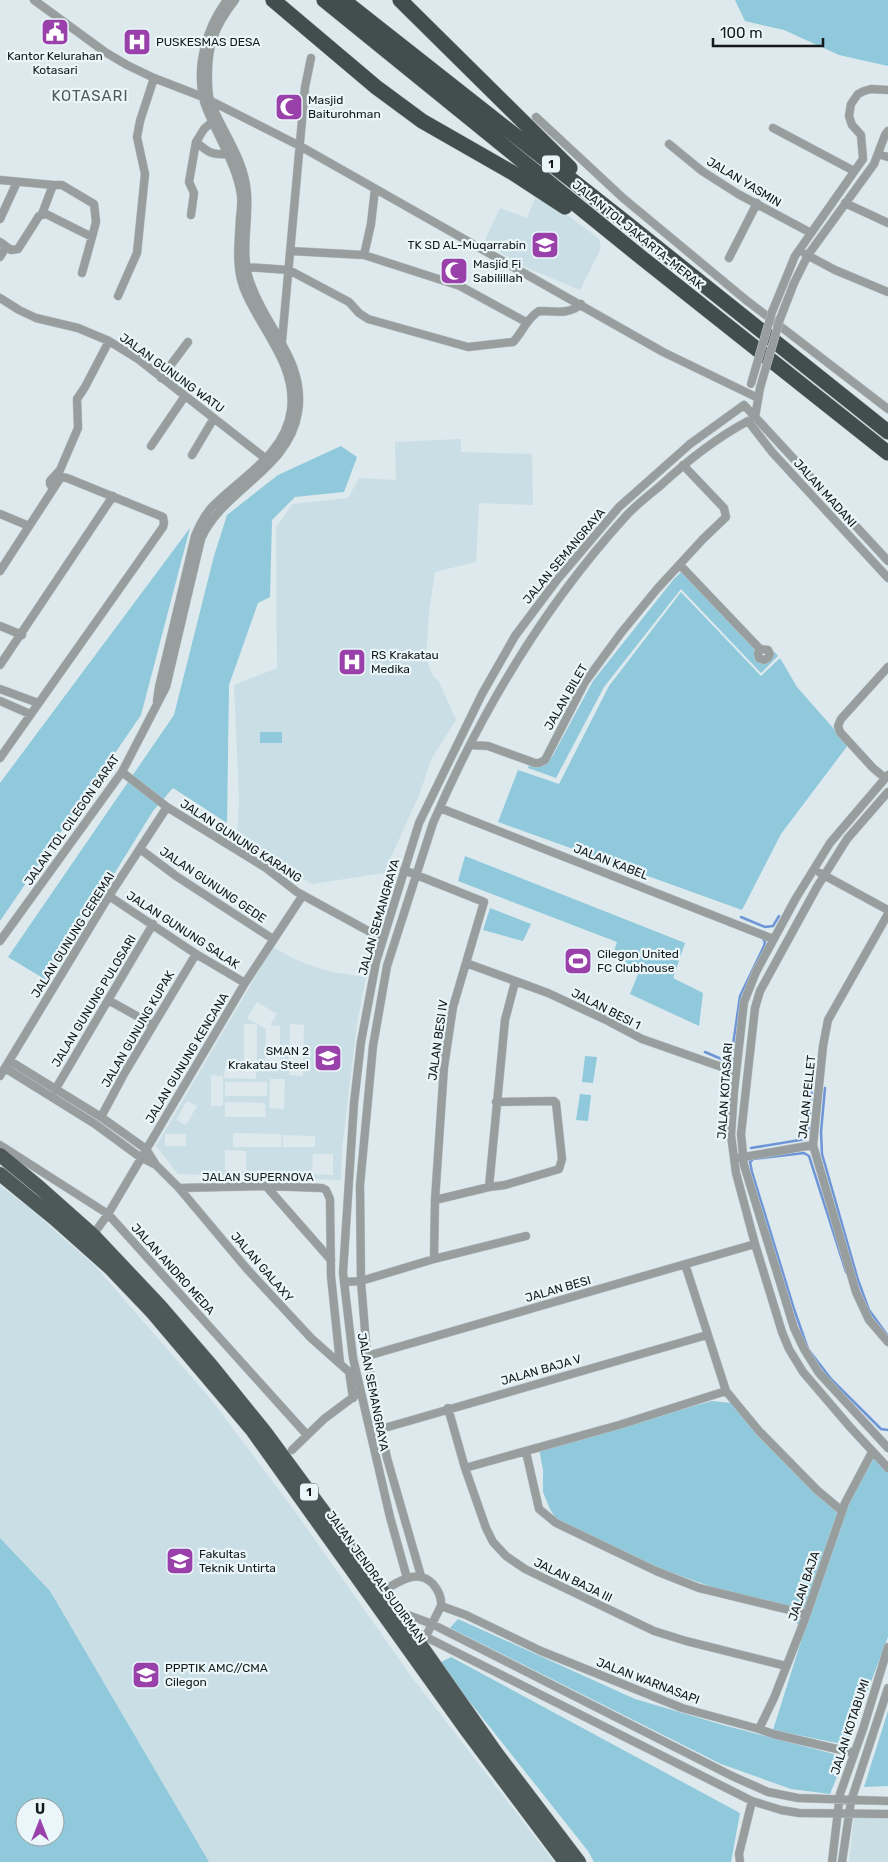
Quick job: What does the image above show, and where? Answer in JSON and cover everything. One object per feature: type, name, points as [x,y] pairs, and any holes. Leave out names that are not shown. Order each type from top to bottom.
[{"type":"highway","points":[[273,0],[376,87],[422,121],[513,173],[642,258]]},
{"type":"highway","name":"JALAN TOL JAKARTA–MERAK","points":[[324,0],[642,258],[888,452]]},
{"type":"highway","name":"JALAN TOL JAKARTA–MERAK","points":[[343,0],[888,432]]},
{"type":"highway","points":[[400,0],[620,218]]},
{"type":"highway","name":"1","points":[[0,1155],[93,1234],[160,1306],[259,1424],[378,1598]]},
{"type":"highway","name":"JALAN JENDRAL SUDIRMAN","points":[[0,1174],[89,1250],[152,1312],[252,1430],[393,1617],[467,1731],[565,1862]]},
{"type":"highway","name":"1","points":[[393,1617],[408,1627],[497,1754],[579,1862]]},
{"type":"street","points":[[34,0],[105,52],[154,78],[206,99],[300,146],[672,357],[758,398]]},
{"type":"street","points":[[227,0],[211,28],[202,61],[206,99],[212,122],[238,178],[241,198],[238,257],[240,275],[253,310],[287,369],[290,379],[291,401],[289,421],[282,440],[269,461]]},
{"type":"street","points":[[235,0],[226,12],[212,39],[207,62],[206,99],[237,157],[244,176],[247,193],[246,267],[251,286],[260,306],[282,342],[297,377],[299,402],[294,429],[286,444],[269,461]]},
{"type":"street","points":[[282,342],[305,87],[310,58]]},
{"type":"street","points":[[118,296],[137,253],[145,174],[138,143],[138,130],[154,78]]},
{"type":"street","points":[[752,419],[742,407],[785,276],[810,233],[861,162],[863,154],[861,135],[850,121],[851,104],[858,94],[864,91],[871,89],[888,90]]},
{"type":"street","points":[[536,117],[623,198],[746,300],[888,409]]},
{"type":"street","points":[[191,215],[194,193],[189,182],[196,142],[204,128],[212,122]]},
{"type":"street","points":[[773,128],[854,171]]},
{"type":"street","points":[[752,419],[780,319],[794,283],[808,255],[874,164],[888,131]]},
{"type":"street","points":[[196,142],[210,153],[216,155],[228,154]]},
{"type":"street","name":"JALAN YASMIN","points":[[669,144],[702,171],[810,233]]},
{"type":"street","points":[[878,154],[888,157]]},
{"type":"street","points":[[0,180],[53,185],[62,184],[94,204],[96,222],[82,274]]},
{"type":"street","points":[[0,219],[18,182]]},
{"type":"street","points":[[0,257],[3,245],[11,250],[18,249],[42,214],[53,185]]},
{"type":"street","points":[[364,255],[371,224],[375,189]]},
{"type":"street","points":[[729,258],[757,203]]},
{"type":"street","points":[[845,203],[888,223]]},
{"type":"street","points":[[42,214],[46,214],[92,237]]},
{"type":"street","points":[[290,251],[364,255],[456,284],[526,322]]},
{"type":"street","points":[[799,251],[835,270],[888,292]]},
{"type":"street","points":[[246,267],[289,270],[349,302],[368,319],[458,346],[484,346],[513,342],[526,322],[538,311],[570,311],[576,309],[581,304]]},
{"type":"street","name":"JALAN GUNUNG WATU","points":[[0,298],[36,318],[78,328],[109,341],[138,359],[269,461]]},
{"type":"street","points":[[52,489],[50,481],[60,470],[78,428],[77,399],[109,341]]},
{"type":"street","points":[[161,378],[188,342]]},
{"type":"street","points":[[151,446],[184,396]]},
{"type":"street","name":"JALAN SEMANGRAYA","points":[[406,1578],[357,1378],[344,1282],[343,1258],[353,1112],[360,1051],[376,962],[419,823],[482,694],[515,636],[557,580],[619,507],[690,444],[742,407]]},
{"type":"street","points":[[192,455],[214,418]]},
{"type":"street","name":"JALAN SEMANGRAYA","points":[[421,1576],[387,1458],[381,1429],[367,1356],[361,1281],[360,1185],[373,1046],[387,966],[440,808],[475,733],[525,647],[567,588],[627,515],[683,465],[730,430],[752,419]]},
{"type":"street","name":"JALAN MADANI","points":[[752,419],[888,561]]},
{"type":"street","name":"JALAN MADANI","points":[[752,419],[772,452],[888,578]]},
{"type":"street","name":"JALAN TOL CILEGON BARAT","points":[[0,941],[122,772],[166,687],[205,528],[218,512],[269,461]]},
{"type":"street","name":"JALAN BILET","points":[[470,744],[488,746],[535,763],[545,760],[585,682],[621,633],[657,589],[703,538],[724,521],[727,515],[724,508],[683,465]]},
{"type":"street","points":[[0,570],[60,477],[163,517],[163,527],[0,758]]},
{"type":"street","points":[[0,665],[22,635],[113,496]]},
{"type":"street","points":[[0,514],[29,526]]},
{"type":"street","points":[[680,565],[760,649]]},
{"type":"street","points":[[557,580],[567,588]]},
{"type":"street","points":[[0,626],[22,635]]},
{"type":"street","points":[[887,776],[873,768],[840,732],[838,726],[841,719],[888,667]]},
{"type":"street","points":[[0,689],[38,703]]},
{"type":"street","points":[[0,701],[30,714]]},
{"type":"street","points":[[475,733],[488,746]]},
{"type":"street","name":"JALAN GUNUNG KARANG","points":[[122,772],[167,806],[266,868],[302,894],[383,939]]},
{"type":"street","name":"JALAN KOTASARI","points":[[887,776],[830,842],[770,938],[745,998],[731,1135],[734,1159],[755,1244],[782,1332],[803,1372],[888,1468]]},
{"type":"street","name":"JALAN KOTASARI","points":[[886,1443],[814,1365],[794,1328],[745,1172],[741,1134],[756,1002],[760,991],[824,876],[847,839],[888,792]]},
{"type":"street","name":"JALAN GUNUNG CEREMAI","points":[[0,1076],[109,896],[167,806]]},
{"type":"street","name":"JALAN KABEL","points":[[440,808],[759,932],[770,938]]},
{"type":"street","name":"JALAN GUNUNG GEDE","points":[[140,849],[176,876],[273,939]]},
{"type":"street","points":[[404,870],[417,874]]},
{"type":"street","points":[[814,870],[888,910]]},
{"type":"street","name":"JALAN BESI IV","points":[[417,874],[484,902],[453,1007],[444,1067],[435,1200],[434,1259]]},
{"type":"street","name":"JALAN GUNUNG KENCANA","points":[[93,1234],[108,1214],[245,982],[302,894]]},
{"type":"street","name":"JALAN GUNUNG SALAK","points":[[109,896],[196,954],[245,982]]},
{"type":"street","name":"JALAN PELLET","points":[[888,914],[828,1020],[823,1046],[813,1145],[856,1292],[870,1320],[888,1342]]},
{"type":"street","name":"JALAN GUNUNG PULOSARI","points":[[55,1090],[153,924]]},
{"type":"street","name":"JALAN GUNUNG KUPAK","points":[[101,1117],[196,954]]},
{"type":"street","name":"JALAN BESI 1","points":[[466,963],[548,993],[642,1039],[736,1072]]},
{"type":"street","points":[[489,1187],[505,1020],[515,982]]},
{"type":"street","points":[[108,1000],[154,1025]]},
{"type":"street","name":"JALAN GALAXY","points":[[8,1065],[101,1117],[146,1149],[156,1165],[179,1188],[247,1270],[311,1338],[357,1378]]},
{"type":"street","name":"JALAN GALAXY","points":[[8,1065],[140,1157],[156,1165]]},
{"type":"street","points":[[435,1200],[504,1185],[556,1170],[561,1165],[556,1103],[554,1100],[496,1102]]},
{"type":"street","name":"JALAN ANDRO MEDA","points":[[0,1144],[108,1214],[307,1434]]},
{"type":"street","points":[[734,1159],[813,1145]]},
{"type":"street","points":[[266,1186],[331,1260],[340,1363]]},
{"type":"street","name":"JALAN SUPERNOVA","points":[[179,1188],[266,1186],[322,1188],[326,1190],[330,1199],[331,1260]]},
{"type":"street","points":[[344,1282],[361,1281],[434,1259],[526,1236]]},
{"type":"street","name":"JALAN BESI","points":[[367,1356],[755,1244]]},
{"type":"street","points":[[685,1264],[726,1392],[765,1437],[817,1490],[842,1512]]},
{"type":"street","name":"JALAN BAJA V","points":[[381,1429],[448,1408],[707,1335]]},
{"type":"street","points":[[803,1372],[814,1365]]},
{"type":"street","points":[[349,1371],[353,1398]]},
{"type":"street","points":[[292,1450],[324,1419],[360,1392]]},
{"type":"street","points":[[465,1468],[526,1452],[726,1392]]},
{"type":"street","name":"JALAN BAJA III","points":[[448,1408],[479,1512],[493,1542],[506,1556],[525,1569],[654,1631],[686,1642],[786,1666]]},
{"type":"street","points":[[526,1452],[539,1509],[556,1523],[656,1571],[699,1588],[806,1614]]},
{"type":"street","name":"JALAN BAJA","points":[[760,1729],[806,1614],[842,1512],[872,1452]]},
{"type":"street","points":[[378,1598],[406,1578],[421,1576],[431,1582],[437,1590],[442,1606],[426,1636]]},
{"type":"street","name":"JALAN WARNASAPI","points":[[442,1606],[466,1615],[541,1651],[682,1708],[773,1734],[854,1754]]},
{"type":"street","points":[[393,1617],[432,1624],[732,1776],[768,1792],[798,1798],[838,1801],[888,1801]]},
{"type":"street","points":[[408,1627],[752,1801],[780,1810],[799,1813],[888,1814]]},
{"type":"street","name":"JALAN KOTABUMI","points":[[832,1862],[838,1801],[888,1648]]},
{"type":"street","name":"JALAN KOTABUMI","points":[[842,1862],[851,1801],[888,1688]]},
{"type":"street","points":[[740,1862],[739,1854],[752,1801]]},
{"type":"shaded area","points":[[735,0],[888,0],[888,66],[839,55],[784,30],[745,21]]},
{"type":"shaded area","name":"TK SD AL-Muqarrabin","points":[[535,198],[561,210],[599,239],[601,248],[580,290],[525,267],[484,242],[500,208],[527,218]]},
{"type":"shaded area","name":"RS Krakatau Medika","points":[[461,439],[461,452],[532,454],[533,505],[479,503],[476,562],[435,572],[429,612],[426,657],[432,675],[439,682],[456,720],[432,758],[419,795],[384,873],[313,884],[276,867],[237,837],[239,799],[234,685],[277,668],[276,528],[292,504],[348,498],[359,478],[396,480],[395,442]]},
{"type":"shaded area","points":[[341,446],[357,457],[344,492],[295,497],[272,520],[270,597],[258,603],[229,685],[227,823],[173,788],[153,811],[48,981],[8,957],[174,715],[214,556],[227,515],[278,475]]},
{"type":"shaded area","points":[[190,528],[141,715],[0,921],[0,783]]},
{"type":"shaded area","points":[[684,572],[759,654],[771,659],[775,652],[778,656],[761,673],[681,589],[604,687],[556,778],[528,768],[529,764],[542,765],[552,757],[593,681],[673,580],[680,573]]},
{"type":"shaded area","points":[[681,592],[761,676],[780,658],[797,687],[848,745],[781,834],[742,910],[498,822],[518,770],[559,784],[609,686]]},
{"type":"shaded area","points":[[260,732],[282,732],[282,743],[260,743]]},
{"type":"shaded area","points":[[465,856],[685,943],[673,978],[703,993],[699,1026],[630,994],[640,969],[612,957],[617,942],[458,881]]},
{"type":"shaded area","points":[[490,908],[531,924],[523,941],[483,930]]},
{"type":"shaded area","name":"SMAN 2 Krakatau Steel","points":[[273,947],[309,965],[332,972],[366,977],[357,1024],[342,1149],[341,1180],[178,1174],[156,1146]],"holes":[[[257,1002],[277,1014],[270,1025],[280,1026],[280,1066],[265,1066],[266,1029],[247,1018]],[[244,1024],[257,1024],[257,1064],[244,1064]],[[290,1024],[304,1025],[303,1076],[289,1075]],[[225,1066],[256,1066],[256,1079],[224,1078]],[[211,1075],[223,1076],[223,1106],[211,1106]],[[270,1079],[285,1079],[284,1109],[269,1108]],[[225,1082],[267,1082],[267,1096],[225,1096]],[[187,1101],[197,1106],[186,1125],[176,1120]],[[225,1102],[265,1103],[266,1117],[225,1117]],[[233,1133],[281,1134],[282,1147],[233,1147]],[[165,1134],[186,1134],[186,1146],[165,1146]],[[283,1135],[315,1136],[315,1147],[283,1147]],[[225,1150],[246,1151],[246,1171],[225,1170]],[[313,1154],[333,1154],[333,1175],[312,1174]]]},
{"type":"shaded area","points":[[585,1056],[597,1057],[593,1083],[582,1082]]},
{"type":"shaded area","points":[[580,1094],[591,1095],[588,1121],[576,1120]]},
{"type":"shaded area","points":[[0,1186],[28,1207],[95,1266],[214,1403],[294,1510],[411,1676],[554,1862],[0,1862]]},
{"type":"shaded area","points":[[712,1401],[732,1403],[839,1510],[875,1456],[888,1467],[888,1637],[847,1745],[773,1730],[803,1635],[790,1609],[726,1592],[642,1562],[558,1522],[543,1492],[543,1470],[539,1449]]},
{"type":"shaded area","points":[[0,1538],[50,1591],[209,1862],[0,1862]]},
{"type":"shaded area","points":[[458,1619],[635,1699],[723,1725],[845,1757],[830,1794],[791,1789],[721,1764],[450,1628]]},
{"type":"shaded area","points":[[451,1657],[740,1813],[731,1862],[594,1862],[588,1851],[439,1663]]},
{"type":"shaded area","points":[[888,1711],[888,1786],[864,1787]]},
{"type":"shaded area","points":[[854,1816],[888,1817],[888,1862],[849,1862]]},
{"type":"waterway","points":[[741,917],[765,927],[773,926],[779,916]]},
{"type":"waterway","points":[[705,1052],[726,1061],[731,1059],[740,996],[764,946],[765,942],[762,937]]},
{"type":"waterway","points":[[751,1148],[806,1139],[808,1136],[812,1087]]},
{"type":"waterway","points":[[825,1088],[821,1132],[822,1154],[858,1280],[869,1310],[888,1336]]},
{"type":"waterway","points":[[846,1272],[809,1156],[804,1153],[753,1159],[750,1162],[752,1172],[808,1349],[831,1379],[881,1429],[888,1430]]},
{"type":"place","name":"Kantor Kelurahan Kotasari","points":[[55,32]]},
{"type":"place","name":"PUSKESMAS DESA","points":[[137,42]]},
{"type":"place","name":"Masjid Baiturohman","points":[[289,107]]},
{"type":"place","name":"TK SD AL-Muqarrabin","points":[[545,245]]},
{"type":"place","name":"Masjid Fi Sabilillah","points":[[454,271]]},
{"type":"place","name":"RS Krakatau Medika","points":[[352,662]]},
{"type":"place","name":"Cilegon United FC Clubhouse","points":[[578,961]]},
{"type":"place","name":"SMAN 2 Krakatau Steel","points":[[328,1058]]},
{"type":"place","name":"Fakultas Teknik Untirta","points":[[180,1561]]},
{"type":"place","name":"PPPTIK AMC//CMA Cilegon","points":[[146,1675]]},
{"type":"district","name":"KOTASARI","points":[[90,96]]}]
